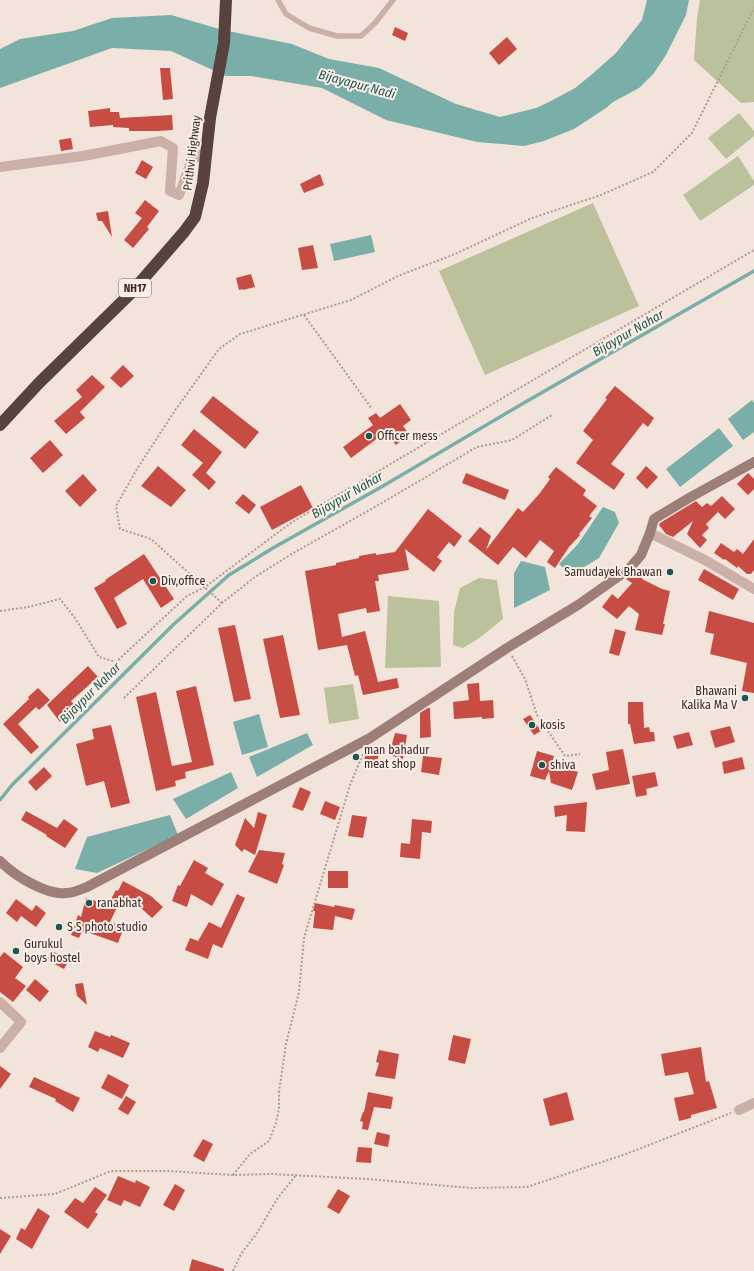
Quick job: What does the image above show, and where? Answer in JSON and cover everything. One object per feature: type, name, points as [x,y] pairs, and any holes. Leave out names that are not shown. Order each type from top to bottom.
[{"type":"highway","name":"Prithvi Highway","points":[[0,425],[39,383],[130,294],[184,232],[194,217],[204,183],[210,118],[224,42],[226,0]]},
{"type":"main road","points":[[0,861],[6,867],[45,890],[66,894],[77,891],[370,738],[507,648],[578,605],[629,569],[641,555],[654,519],[754,462]]},
{"type":"street","points":[[0,167],[83,156],[161,141],[173,148],[170,191],[179,195],[192,160],[207,151]]},
{"type":"street","points":[[650,533],[705,560],[754,589]]},
{"type":"street","points":[[0,1002],[22,1022],[0,1048]]},
{"type":"street","points":[[739,1110],[754,1103]]},
{"type":"lane","points":[[278,0],[286,14],[309,28],[337,36],[361,36],[375,24],[393,0]]},
{"type":"path","points":[[222,603],[151,539],[120,529],[116,506],[137,469],[176,409],[219,350],[240,334],[351,300],[398,276],[455,254],[532,218],[601,196],[653,172],[692,133],[754,8]]},
{"type":"path","points":[[0,611],[28,607],[60,599],[75,618],[99,657],[116,662],[187,596],[205,587],[292,522],[754,250]]},
{"type":"path","points":[[304,315],[372,409]]},
{"type":"path","points":[[124,698],[222,603],[255,577],[290,555],[477,447],[512,440],[552,415]]},
{"type":"path","points":[[507,648],[525,679],[537,716],[566,756],[580,754]]},
{"type":"path","points":[[233,1175],[250,1154],[269,1141],[276,1123],[286,1044],[299,992],[304,938],[350,785],[370,738]]},
{"type":"path","points":[[0,1198],[55,1194],[111,1171],[168,1171],[233,1175],[272,1174],[367,1179],[471,1188],[527,1187],[626,1154],[739,1110]]},
{"type":"path","points":[[233,1271],[241,1254],[257,1232],[277,1199],[296,1176]]},
{"type":"green space","points":[[700,0],[754,0],[754,102],[741,103],[694,60]]},
{"type":"green space","points":[[739,113],[754,131],[754,136],[726,159],[708,138]]},
{"type":"green space","points":[[738,156],[754,181],[754,185],[700,221],[683,195]]},
{"type":"green space","points":[[593,203],[639,306],[485,375],[439,271]]},
{"type":"green space","points":[[479,578],[497,580],[503,619],[478,639],[463,648],[453,645],[454,612],[460,588]]},
{"type":"green space","points":[[388,596],[439,601],[441,667],[385,668]]},
{"type":"green space","points":[[353,684],[359,719],[329,724],[324,688]]},
{"type":"water","name":"Bijayapur Nadi","points":[[647,0],[689,0],[686,15],[666,55],[654,73],[639,88],[613,102],[574,129],[544,141],[524,146],[477,142],[386,120],[322,88],[251,76],[226,76],[171,51],[112,48],[0,88],[0,49],[20,39],[73,31],[112,18],[171,15],[223,30],[292,44],[329,59],[379,68],[456,104],[500,117],[536,108],[575,88],[616,53],[642,20]]},
{"type":"water","points":[[371,235],[375,252],[334,261],[330,244]]},
{"type":"water","points":[[752,400],[754,403],[754,432],[743,440],[728,419]]},
{"type":"water","points":[[719,428],[733,446],[680,487],[666,469]]},
{"type":"water","points":[[603,507],[615,512],[619,523],[599,558],[571,575],[559,564],[578,544]]},
{"type":"water","points":[[521,561],[545,567],[550,590],[514,608],[514,573]]},
{"type":"water","points":[[259,714],[268,747],[242,755],[233,722]]},
{"type":"water","points":[[307,733],[313,745],[257,777],[249,757]]},
{"type":"water","points":[[231,772],[238,788],[186,819],[173,799]]},
{"type":"water","points":[[170,815],[178,835],[97,873],[75,869],[87,837]]},
{"type":"building","points":[[395,27],[408,33],[405,41],[392,35]]},
{"type":"building","points":[[507,37],[517,49],[499,65],[489,53]]},
{"type":"building","points":[[160,68],[170,68],[173,99],[163,100]]},
{"type":"building","points":[[110,108],[110,112],[119,112],[120,118],[172,115],[173,130],[129,131],[129,128],[113,127],[113,125],[90,127],[88,111]]},
{"type":"building","points":[[71,138],[73,149],[61,151],[59,140]]},
{"type":"building","points":[[142,160],[153,167],[146,179],[135,173]]},
{"type":"building","points":[[320,174],[324,185],[304,193],[300,184]]},
{"type":"building","points":[[145,200],[159,211],[147,227],[149,229],[133,248],[124,240],[142,218],[135,213]]},
{"type":"building","points":[[108,211],[112,237],[102,221],[98,221],[96,213]]},
{"type":"building","points":[[313,245],[318,268],[302,270],[298,248]]},
{"type":"building","points":[[251,274],[255,287],[239,290],[236,278]]},
{"type":"building","points":[[123,365],[134,376],[121,388],[110,378]]},
{"type":"building","points":[[92,375],[105,387],[80,412],[85,418],[66,434],[54,421],[82,397],[76,390]]},
{"type":"building","points":[[615,386],[654,418],[648,427],[643,423],[611,464],[625,474],[614,490],[576,463],[593,440],[583,431]]},
{"type":"building","points":[[213,396],[259,432],[245,449],[200,412]]},
{"type":"building","name":"Officer mess","points":[[400,404],[411,420],[403,426],[409,434],[396,445],[386,432],[351,458],[343,447],[373,425],[368,418],[376,413],[380,418]]},
{"type":"building","points":[[194,429],[222,452],[206,473],[216,482],[209,490],[192,475],[203,463],[181,445]]},
{"type":"building","points":[[50,440],[63,455],[43,473],[30,458]]},
{"type":"building","points":[[158,466],[186,490],[171,507],[141,486]]},
{"type":"building","points":[[646,466],[658,477],[647,489],[636,478]]},
{"type":"building","points":[[556,467],[586,490],[583,495],[597,506],[589,516],[592,518],[569,547],[555,568],[547,562],[554,551],[540,540],[526,558],[513,547],[498,565],[468,541],[480,527],[491,536],[486,550],[518,508],[523,512],[540,493],[550,479],[548,477]]},
{"type":"building","points":[[466,473],[509,490],[505,500],[462,483]]},
{"type":"building","points":[[748,473],[754,479],[754,489],[748,495],[737,484]]},
{"type":"building","points":[[83,474],[97,490],[80,507],[65,491]]},
{"type":"building","points":[[301,485],[313,508],[272,530],[260,507]]},
{"type":"building","points":[[243,494],[256,505],[249,514],[235,503]]},
{"type":"building","points":[[722,496],[735,509],[725,519],[718,512],[706,524],[709,528],[702,535],[707,540],[700,548],[687,534],[693,521],[673,537],[666,534],[659,525],[696,501],[702,507],[707,503],[711,506]]},
{"type":"building","points":[[428,509],[462,536],[454,547],[449,542],[437,557],[442,561],[434,572],[405,549],[409,570],[378,575],[379,581],[375,581],[380,611],[367,613],[366,608],[338,614],[342,637],[365,631],[378,682],[397,678],[399,688],[363,695],[358,675],[355,676],[347,645],[318,650],[305,571],[336,565],[336,563],[359,558],[359,556],[395,552]]},
{"type":"building","points":[[754,539],[754,570],[751,574],[747,574],[738,566],[737,568],[714,553],[721,543],[734,552],[737,549],[743,554]]},
{"type":"building","points":[[144,554],[174,599],[161,608],[143,579],[114,598],[127,624],[117,629],[94,588]]},
{"type":"building","points":[[704,569],[739,589],[733,600],[698,580]]},
{"type":"building","points":[[635,572],[643,577],[642,579],[662,589],[670,591],[662,635],[635,630],[639,614],[629,606],[617,619],[602,607],[612,594],[618,599],[632,583],[626,579]]},
{"type":"building","points":[[709,611],[754,623],[754,693],[742,691],[747,663],[710,654],[714,634],[705,632]]},
{"type":"building","points":[[235,625],[251,699],[234,702],[218,628]]},
{"type":"building","points":[[615,629],[626,632],[619,656],[609,653]]},
{"type":"building","points":[[283,635],[300,715],[280,718],[263,639]]},
{"type":"building","points":[[88,666],[98,677],[71,701],[76,707],[60,722],[47,705]]},
{"type":"building","points":[[479,683],[480,701],[493,700],[494,718],[482,719],[482,717],[454,719],[453,702],[469,700],[467,684]]},
{"type":"building","points":[[196,686],[214,765],[185,772],[186,778],[175,781],[176,786],[156,791],[136,697],[156,692],[172,766],[192,762],[176,691]]},
{"type":"building","points":[[38,688],[50,700],[39,710],[36,707],[18,724],[39,747],[31,754],[3,724],[29,699],[28,697]]},
{"type":"building","points":[[628,702],[643,702],[644,728],[649,727],[650,732],[654,732],[655,741],[634,744],[630,724],[628,724]]},
{"type":"building","points":[[430,708],[431,737],[420,738],[420,713]]},
{"type":"building","name":"kosis","points":[[530,715],[541,731],[534,735],[523,719]]},
{"type":"building","points":[[111,725],[130,803],[111,808],[104,781],[86,786],[76,744],[94,739],[92,729]]},
{"type":"building","points":[[730,726],[735,742],[715,748],[710,731]]},
{"type":"building","points":[[689,732],[693,745],[677,749],[673,736]]},
{"type":"building","points":[[395,733],[407,735],[403,759],[389,755]]},
{"type":"building","points":[[368,746],[381,749],[375,767],[363,764]]},
{"type":"building","points":[[623,749],[630,784],[596,790],[592,774],[609,770],[606,752]]},
{"type":"building","points":[[537,751],[554,756],[552,763],[578,772],[572,790],[551,783],[549,771],[545,780],[530,776]]},
{"type":"building","points":[[423,756],[442,758],[439,775],[421,772]]},
{"type":"building","points":[[742,757],[745,769],[724,774],[722,762]]},
{"type":"building","points":[[44,767],[52,776],[36,791],[28,782]]},
{"type":"building","points":[[655,772],[658,786],[646,789],[647,795],[636,797],[632,776]]},
{"type":"building","points":[[300,787],[311,792],[303,811],[292,807]]},
{"type":"building","points":[[325,801],[340,807],[335,820],[320,814]]},
{"type":"building","points":[[587,802],[585,832],[566,831],[567,815],[555,817],[554,806]]},
{"type":"building","points":[[26,811],[57,828],[64,819],[78,829],[65,848],[46,836],[47,835],[21,820]]},
{"type":"building","points":[[258,812],[267,815],[255,855],[244,849],[242,852],[235,845],[245,818],[254,828]]},
{"type":"building","points":[[352,815],[367,817],[363,838],[348,836]]},
{"type":"building","points":[[412,819],[432,821],[431,833],[422,832],[420,859],[400,857],[401,843],[410,844]]},
{"type":"building","points":[[259,850],[285,853],[282,864],[284,865],[277,884],[248,872]]},
{"type":"building","points":[[194,860],[208,868],[205,873],[224,884],[212,906],[191,894],[187,907],[172,901],[178,885],[180,886]]},
{"type":"building","points":[[328,871],[348,871],[348,888],[328,888]]},
{"type":"building","points":[[123,881],[151,896],[163,907],[152,918],[133,901],[129,909],[119,903],[110,922],[124,927],[118,943],[82,931],[79,938],[71,935],[78,915],[81,917],[86,898],[99,902],[100,899],[109,903]]},
{"type":"building","points":[[237,894],[245,898],[222,948],[213,944],[208,959],[185,950],[190,938],[198,941],[209,922],[221,928]]},
{"type":"building","points":[[16,899],[32,911],[36,905],[46,913],[36,927],[21,916],[17,922],[6,913]]},
{"type":"building","points":[[315,903],[355,909],[352,920],[335,916],[333,930],[313,928],[315,911],[313,911]]},
{"type":"building","points":[[52,951],[69,960],[64,969],[47,960]]},
{"type":"building","points":[[4,952],[23,967],[15,978],[26,986],[13,1002],[0,992],[0,957]]},
{"type":"building","points":[[35,979],[49,991],[40,1002],[26,990]]},
{"type":"building","points":[[83,983],[87,1005],[77,996],[75,984]]},
{"type":"building","points":[[95,1031],[110,1037],[111,1035],[130,1043],[123,1058],[100,1048],[98,1052],[88,1047]]},
{"type":"building","points":[[453,1035],[471,1039],[465,1064],[448,1060]]},
{"type":"building","points":[[701,1047],[706,1082],[709,1081],[717,1108],[691,1115],[691,1118],[679,1121],[674,1098],[694,1094],[688,1072],[665,1076],[661,1054]]},
{"type":"building","points":[[379,1050],[399,1054],[395,1079],[375,1076],[379,1063],[376,1062]]},
{"type":"building","points":[[0,1066],[11,1074],[0,1089]]},
{"type":"building","points":[[108,1074],[129,1085],[122,1099],[101,1088]]},
{"type":"building","points":[[34,1077],[80,1098],[73,1112],[55,1101],[56,1099],[29,1087]]},
{"type":"building","points":[[368,1092],[393,1097],[391,1109],[374,1107],[368,1130],[362,1129],[363,1122],[360,1121],[364,1112]]},
{"type":"building","points":[[567,1092],[574,1120],[550,1126],[543,1099]]},
{"type":"building","points":[[126,1096],[136,1102],[128,1115],[118,1109]]},
{"type":"building","points":[[377,1132],[390,1135],[388,1147],[374,1144]]},
{"type":"building","points":[[203,1139],[213,1144],[204,1162],[193,1156]]},
{"type":"building","points":[[358,1147],[372,1148],[371,1163],[356,1162]]},
{"type":"building","points":[[118,1176],[135,1183],[136,1180],[150,1187],[140,1207],[124,1200],[121,1206],[107,1200]]},
{"type":"building","points":[[175,1184],[185,1190],[174,1211],[163,1205]]},
{"type":"building","points":[[95,1187],[107,1195],[95,1212],[98,1214],[88,1229],[64,1212],[75,1198],[83,1203]]},
{"type":"building","points":[[338,1189],[350,1196],[339,1214],[327,1207]]},
{"type":"building","points":[[38,1208],[50,1216],[32,1249],[16,1239],[21,1228],[25,1230]]},
{"type":"building","points":[[0,1229],[11,1236],[0,1254]]},
{"type":"building","points":[[192,1259],[224,1269],[224,1271],[189,1271]]},
{"type":"waterway","name":"Bijaypur Nahar","points":[[0,800],[12,785],[174,624],[229,575],[273,548],[754,271]]},
{"type":"place","name":"Officer mess","points":[[369,436]]},
{"type":"place","name":"Samudayek Bhawan","points":[[670,572]]},
{"type":"place","name":"Div,office","points":[[153,581]]},
{"type":"place","name":"Bhawani Kalika Ma V","points":[[745,698]]},
{"type":"place","name":"kosis","points":[[532,725]]},
{"type":"place","name":"man bahadur meat shop","points":[[356,757]]},
{"type":"place","name":"shiva","points":[[542,765]]},
{"type":"place","name":"ranabhat","points":[[89,903]]},
{"type":"place","name":"S S photo studio","points":[[59,927]]},
{"type":"place","name":"Gurukul boys hostel","points":[[16,951]]}]
